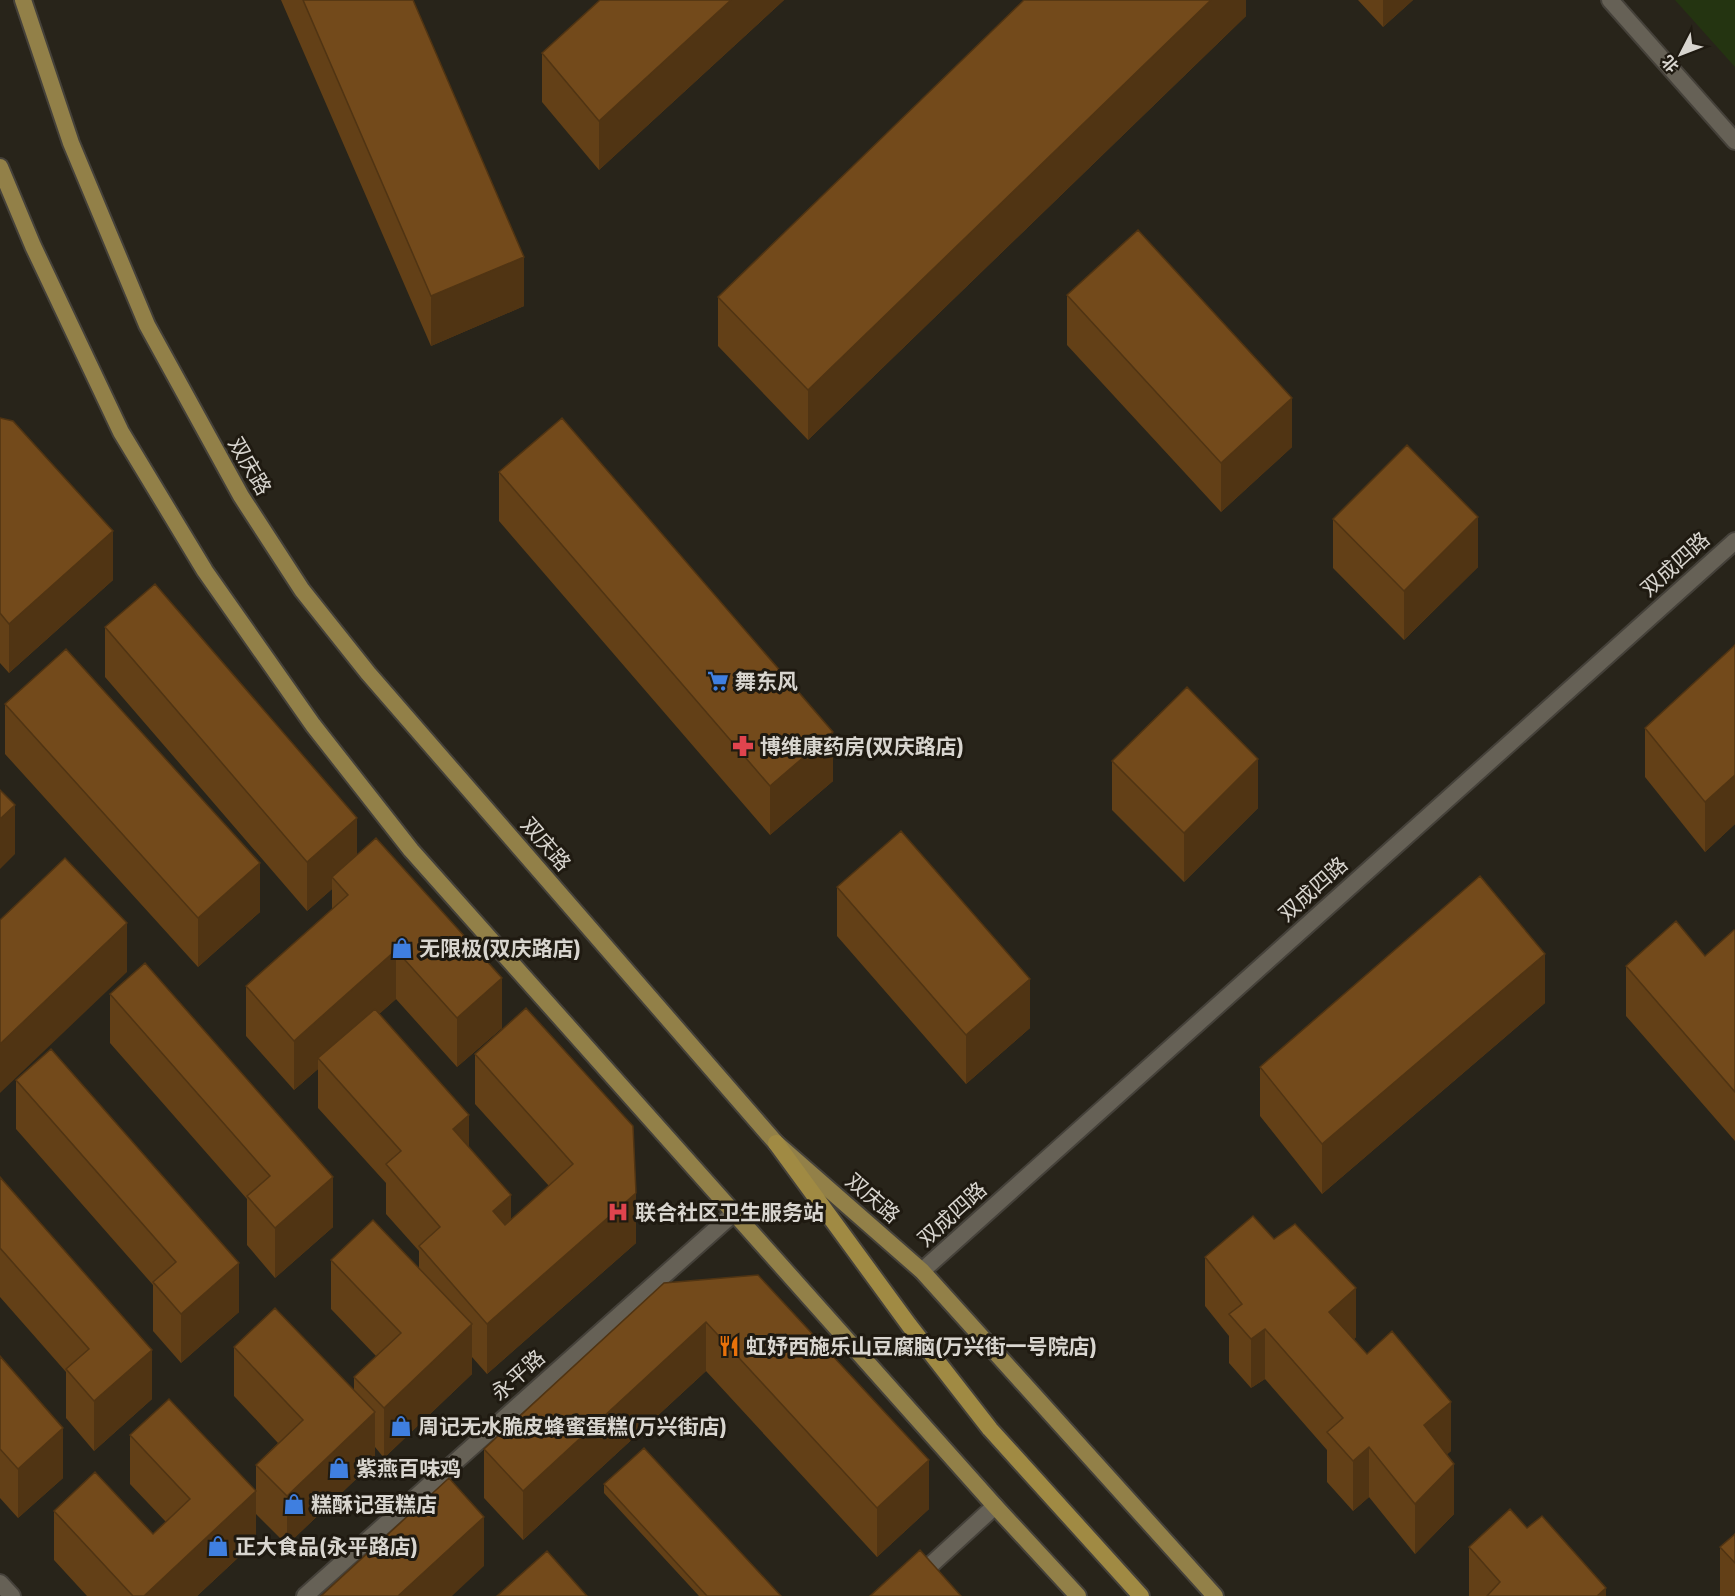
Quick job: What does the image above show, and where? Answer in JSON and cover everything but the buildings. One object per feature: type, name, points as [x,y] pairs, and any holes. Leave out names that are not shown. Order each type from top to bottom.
[{"type":"highway","points":[[776,1143],[909,1325],[990,1429],[1141,1596]]},
{"type":"main road","name":"双庆路","points":[[23,0],[71,143],[147,325],[241,496],[302,590],[368,673],[776,1143],[922,1270],[1215,1596]]},
{"type":"main road","points":[[0,167],[33,246],[121,432],[205,571],[313,725],[411,850],[995,1506],[1078,1596]]},
{"type":"street","points":[[1610,0],[1735,141]]},
{"type":"street","name":"双成四路","points":[[922,1270],[1735,541]]},
{"type":"street","name":"永平路","points":[[305,1596],[735,1212]]},
{"type":"street","points":[[897,1596],[995,1506]]},
{"type":"street","points":[[0,1583],[12,1596]]},
{"type":"green space","points":[[1675,0],[1735,0],[1735,67]]},
{"type":"place","name":"舞东风","points":[[718,681]]},
{"type":"place","name":"博维康药房(双庆路店)","points":[[743,746]]},
{"type":"place","name":"无限极(双庆路店)","points":[[402,948]]},
{"type":"place","name":"联合社区卫生服务站","points":[[618,1212]]},
{"type":"place","name":"虹妤西施乐山豆腐脑(万兴街一号院店)","points":[[729,1346]]},
{"type":"place","name":"周记无水脆皮蜂蜜蛋糕(万兴街店)","points":[[401,1426]]},
{"type":"place","name":"紫燕百味鸡","points":[[339,1468]]},
{"type":"place","name":"糕酥记蛋糕店","points":[[294,1504]]},
{"type":"place","name":"正大食品(永平路店)","points":[[218,1546]]}]
